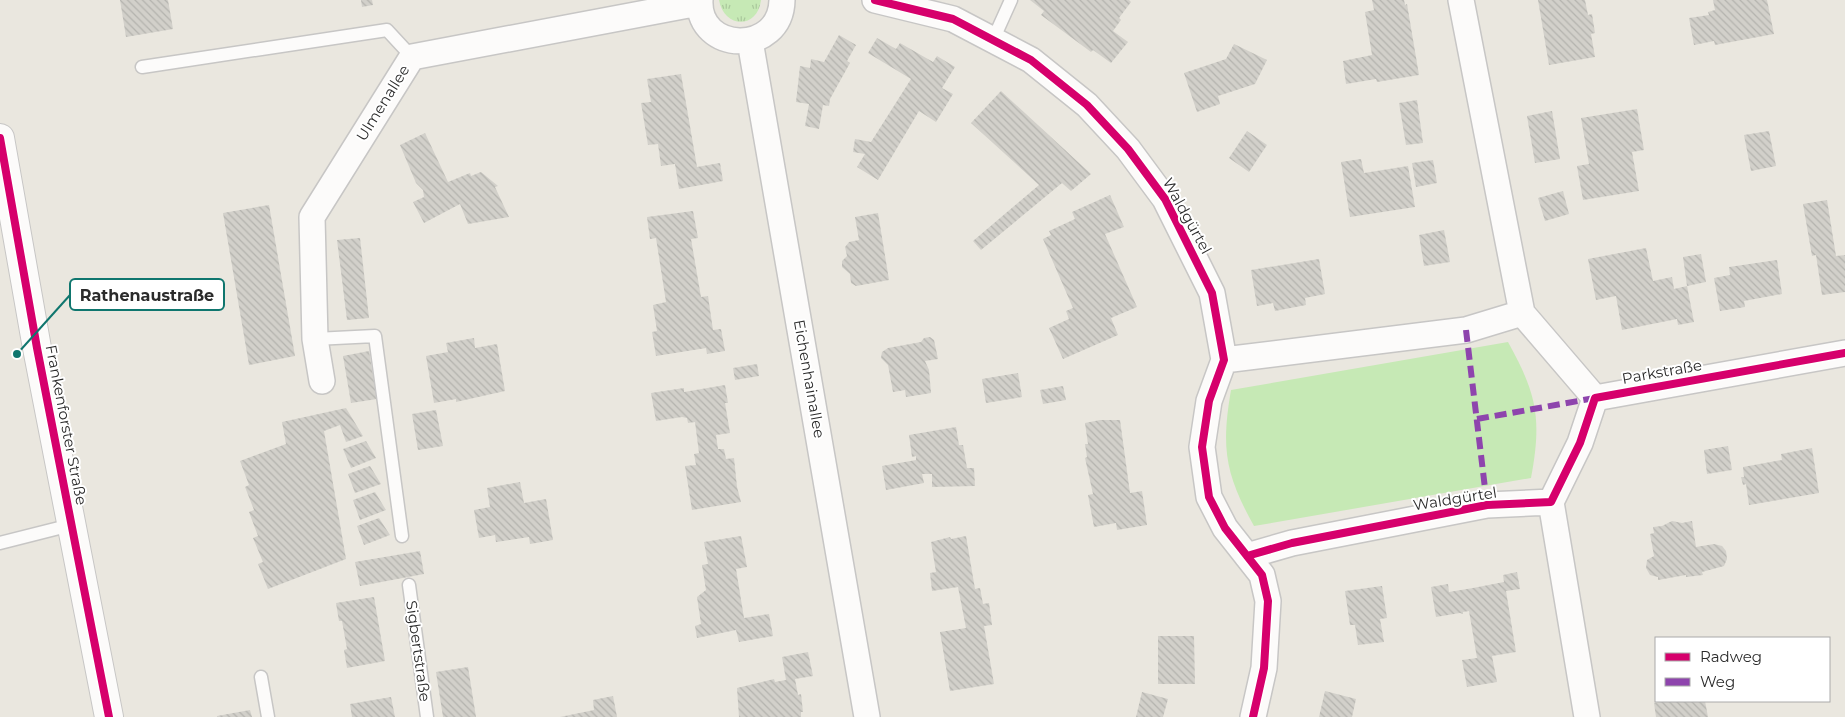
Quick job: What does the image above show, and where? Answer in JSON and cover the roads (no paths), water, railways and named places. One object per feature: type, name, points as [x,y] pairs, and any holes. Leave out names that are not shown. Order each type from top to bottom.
[{"type":"main road","name":"Frankenforster Straße","points":[[0,138],[71,525],[109,717]]},
{"type":"street","points":[[700,2],[703,17],[710,29],[722,38],[736,42],[750,41],[764,35],[776,24],[782,9],[782,0]]},
{"type":"street","name":"Waldgürtel","points":[[875,0],[953,19],[1031,60],[1087,105],[1128,149],[1166,199],[1212,293],[1224,360]]},
{"type":"street","points":[[1461,0],[1522,313],[1595,398],[1580,443],[1551,502],[1586,717]]},
{"type":"street","name":"Ulmenallee","points":[[322,381],[315,339],[312,217],[412,57],[700,2]]},
{"type":"street","name":"Eichenhainallee","points":[[750,41],[868,717]]},
{"type":"street","points":[[1253,717],[1264,668],[1268,601],[1262,575],[1225,528],[1209,497],[1202,447],[1208,401],[1224,360],[1466,330],[1522,313]]},
{"type":"street","name":"Parkstraße","points":[[1595,398],[1845,353]]},
{"type":"street","name":"Waldgürtel","points":[[1247,556],[1292,543],[1487,505],[1551,502]]},
{"type":"lane","points":[[993,40],[1011,0]]},
{"type":"lane","points":[[142,67],[387,30],[412,57]]},
{"type":"lane","points":[[315,339],[375,336],[402,536]]},
{"type":"lane","points":[[0,543],[71,525]]},
{"type":"lane","name":"Sigbertstraße","points":[[409,585],[427,717]]},
{"type":"lane","points":[[260,677],[268,717]]},
{"type":"place","name":"Rathenaustraße","points":[[17,354]]}]
